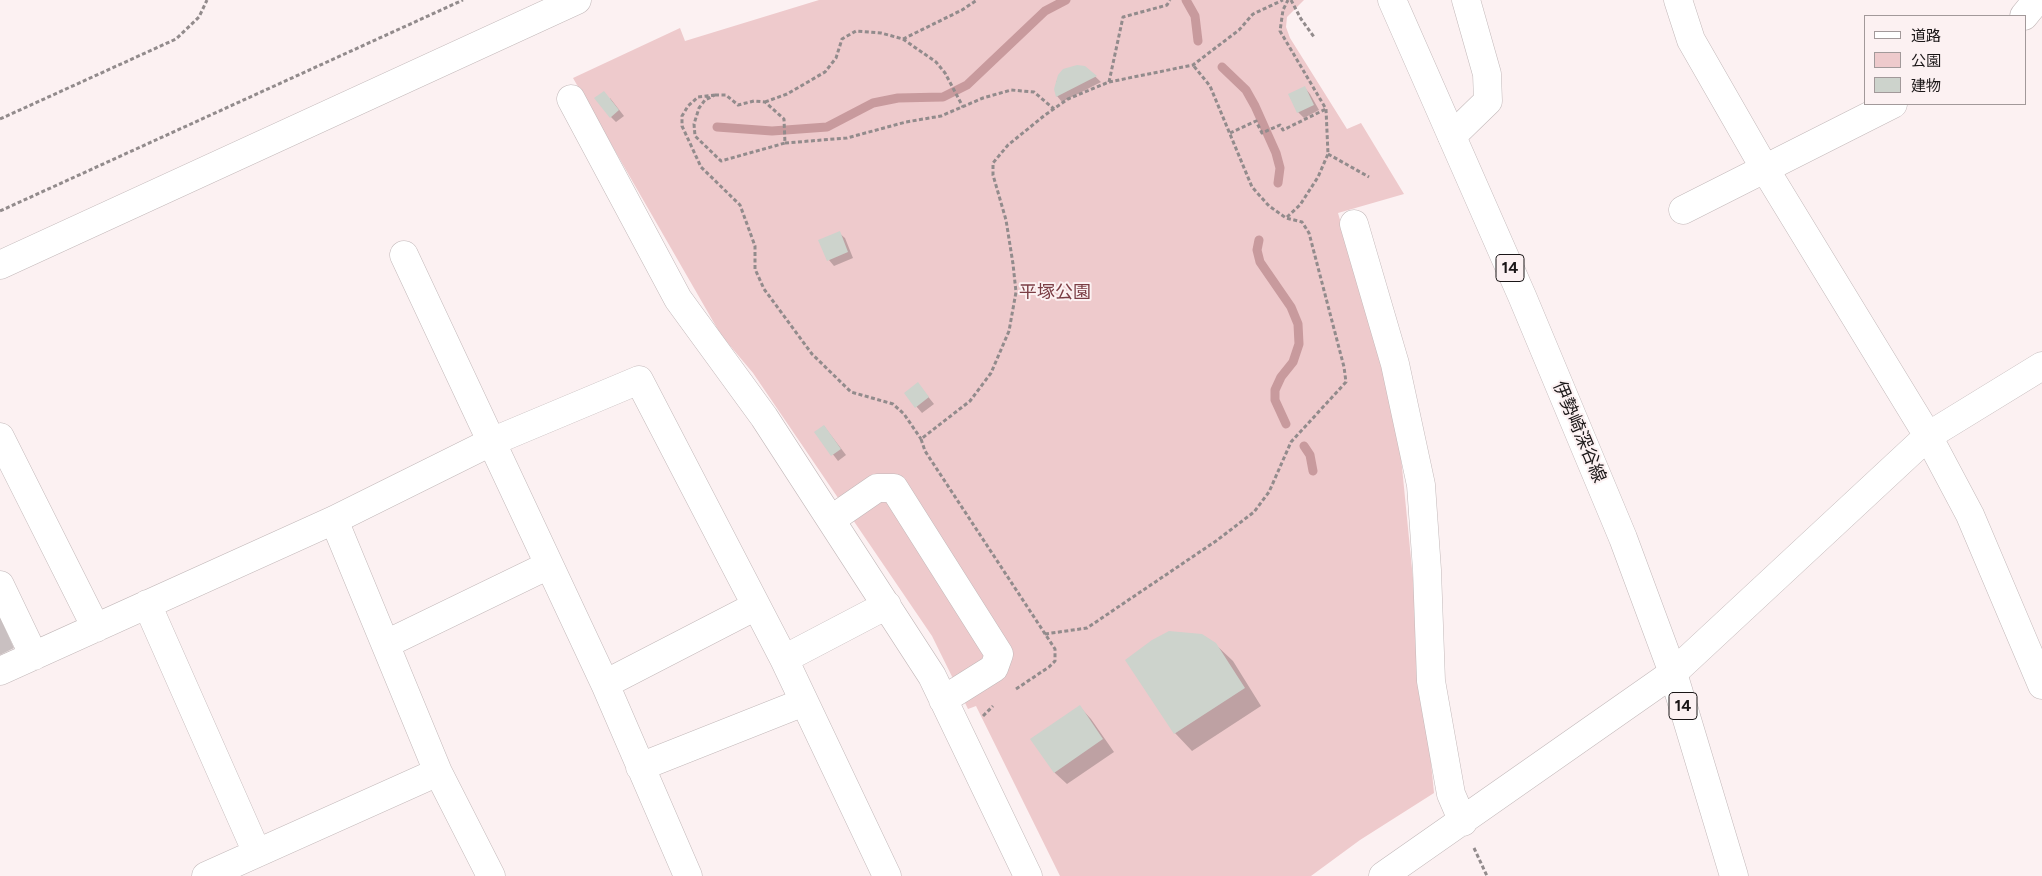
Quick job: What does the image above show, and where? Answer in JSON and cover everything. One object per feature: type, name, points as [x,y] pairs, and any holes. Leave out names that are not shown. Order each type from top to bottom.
[{"type":"street","points":[[0,265],[577,0]]},
{"type":"street","name":"伊勢崎深谷線","points":[[1392,0],[1522,296],[1623,538],[1673,673],[1734,876]]},
{"type":"street","points":[[1452,136],[1488,101],[1487,74],[1466,0]]},
{"type":"street","points":[[1678,0],[1691,40],[1765,169],[1928,436],[1970,515],[2042,685]]},
{"type":"street","points":[[2025,15],[2037,0]]},
{"type":"street","points":[[571,99],[678,299],[764,417],[932,676],[1028,876]]},
{"type":"street","points":[[1683,210],[1891,105]]},
{"type":"street","points":[[1354,224],[1395,364],[1421,486],[1432,681],[1451,794],[1463,822]]},
{"type":"street","points":[[404,255],[605,684],[688,876]]},
{"type":"street","points":[[1383,876],[1463,822],[1673,673],[1928,436],[2042,366]]},
{"type":"street","points":[[0,671],[334,520],[491,442],[639,380],[784,659],[887,876]]},
{"type":"street","points":[[4,455],[96,628]]},
{"type":"street","points":[[832,520],[877,488],[894,488],[999,654],[994,668],[943,700]]},
{"type":"street","points":[[334,520],[438,772],[491,876]]},
{"type":"street","points":[[386,644],[549,565]]},
{"type":"street","points":[[0,585],[34,656]]},
{"type":"street","points":[[147,604],[257,853]]},
{"type":"street","points":[[605,684],[756,606]]},
{"type":"street","points":[[784,659],[887,606]]},
{"type":"street","points":[[640,766],[804,702]]},
{"type":"street","points":[[206,876],[438,772]]},
{"type":"path","points":[[0,119],[176,39],[198,17],[207,0]]},
{"type":"path","points":[[0,211],[463,0]]},
{"type":"path","points":[[903,39],[962,10],[977,0]]},
{"type":"path","points":[[1109,82],[1123,16],[1166,5],[1170,0]]},
{"type":"path","points":[[921,439],[970,401],[991,373],[1009,331],[1016,292],[1006,220],[993,175],[993,163],[1008,145],[1054,109],[1091,88],[1109,82],[1194,65],[1239,30],[1253,14],[1283,0]]},
{"type":"path","points":[[1286,218],[1300,205],[1318,177],[1328,154],[1326,109],[1280,31],[1283,10],[1290,0],[1314,37]]},
{"type":"path","points":[[962,106],[936,62],[903,39],[856,31],[842,39],[836,58],[825,72],[787,94],[765,102],[754,101],[738,105],[726,95],[698,97],[682,116],[682,126],[701,167],[740,205],[755,246],[755,269],[764,289],[812,354],[851,392],[893,404],[904,414],[921,439],[925,451],[1046,634],[1054,649],[1054,661],[1049,667],[1014,691]]},
{"type":"path","points":[[1046,634],[1087,628],[1216,541],[1254,512],[1269,492],[1291,442],[1346,382],[1344,367],[1309,234],[1302,222],[1286,218],[1269,206],[1252,187],[1210,86],[1194,65]]},
{"type":"path","points":[[715,95],[705,100],[699,108],[694,124],[696,136],[709,152],[721,161],[785,142],[847,138],[906,122],[941,116],[983,98],[1011,90],[1034,92],[1054,109]]},
{"type":"path","points":[[765,102],[784,119],[785,142]]},
{"type":"path","points":[[1230,132],[1256,122],[1262,133],[1280,125],[1283,130],[1326,109]]},
{"type":"path","points":[[1328,154],[1369,177]]},
{"type":"path","points":[[978,722],[1000,701]]},
{"type":"green space","name":"平塚公園","points":[[819,0],[1304,0],[1287,17],[1286,27],[1290,38],[1347,129],[1361,123],[1404,194],[1338,213],[1383,369],[1401,457],[1434,793],[1360,840],[1311,876],[1060,876],[976,706],[968,709],[932,636],[753,373],[721,335],[573,78],[680,28],[685,41]]},
{"type":"building","points":[[1077,65],[1085,66],[1097,76],[1056,97],[1054,89],[1058,75],[1063,69]]},
{"type":"building","points":[[1305,86],[1314,105],[1297,113],[1288,94]]},
{"type":"building","points":[[604,91],[619,110],[610,118],[594,98]]},
{"type":"building","points":[[840,231],[848,252],[827,261],[818,240]]},
{"type":"building","points":[[918,382],[929,397],[915,408],[904,393]]},
{"type":"building","points":[[824,425],[841,449],[831,456],[814,432]]},
{"type":"building","points":[[1169,631],[1202,634],[1216,643],[1245,688],[1174,734],[1125,660],[1152,640]]},
{"type":"building","points":[[1080,705],[1103,739],[1054,773],[1030,739]]},
{"type":"waterway","points":[[717,127],[772,131],[827,127],[873,103],[898,98],[943,97],[967,85],[1045,11],[1066,0]]},
{"type":"waterway","points":[[1186,0],[1195,16],[1198,41]]},
{"type":"waterway","points":[[1222,67],[1246,90],[1255,106],[1276,153],[1280,168],[1278,183]]},
{"type":"waterway","points":[[1259,240],[1257,250],[1260,262],[1291,307],[1298,324],[1299,344],[1293,362],[1281,377],[1275,390],[1275,400],[1286,424]]},
{"type":"waterway","points":[[1304,446],[1310,455],[1313,471]]}]
